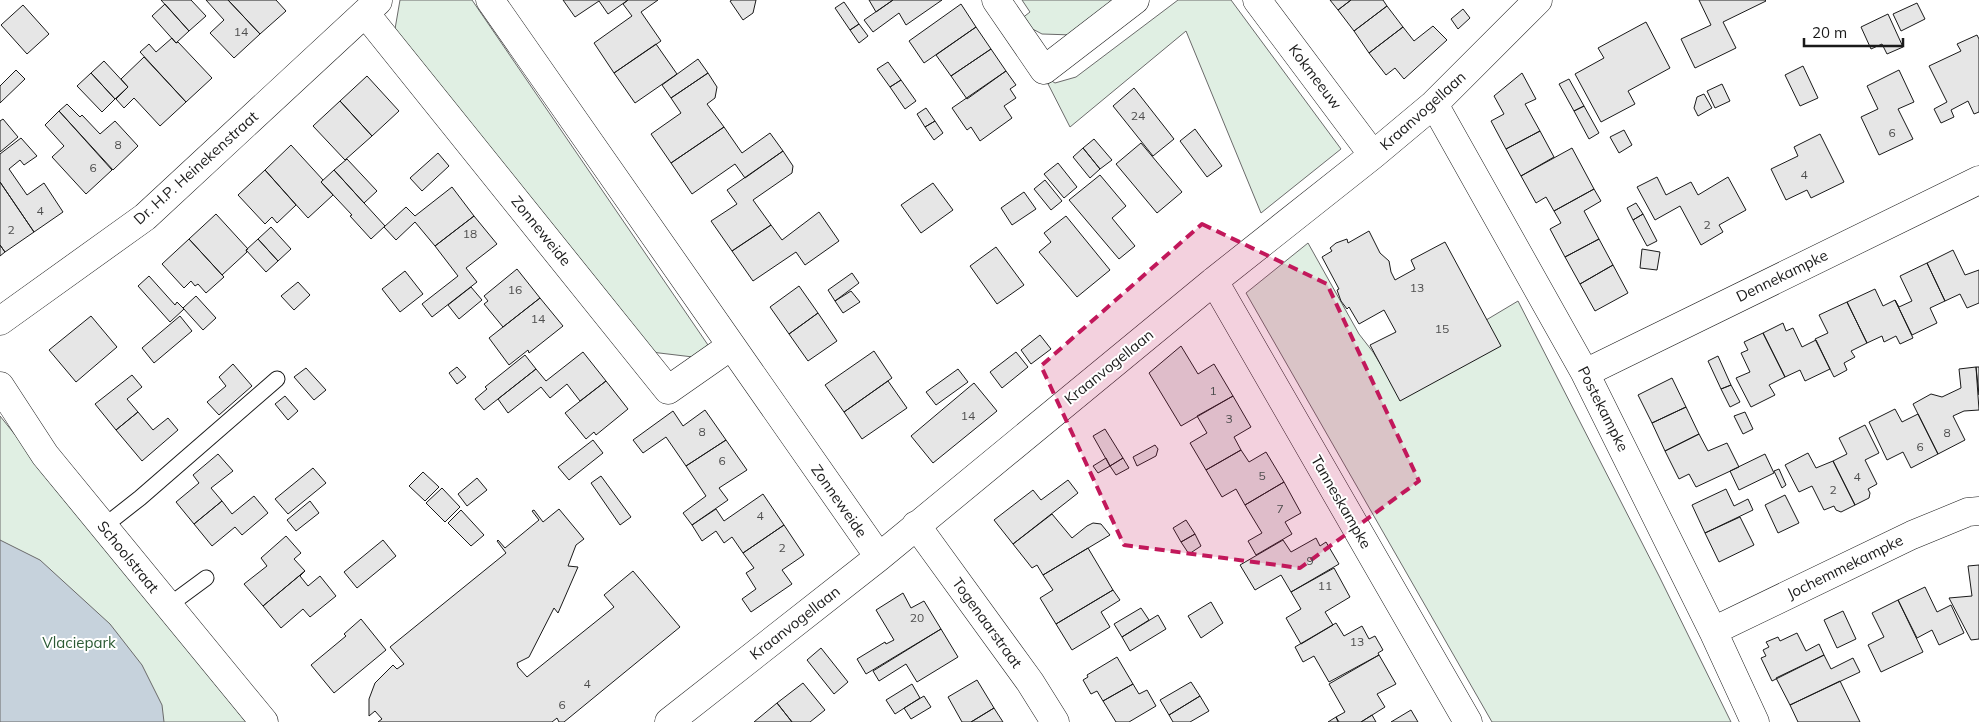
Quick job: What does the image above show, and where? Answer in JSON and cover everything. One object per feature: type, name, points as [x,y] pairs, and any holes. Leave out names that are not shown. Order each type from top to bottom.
[{"type":"street","name":"Zonneweide","points":[[490,0],[879,557]]},
{"type":"street","points":[[996,0],[1044,70],[1135,0]]},
{"type":"street","name":"Kokmeeuw","points":[[1258,0],[1373,155]]},
{"type":"street","name":"Kraanvogellaan","points":[[669,722],[879,557],[1214,281],[1373,155],[1434,104],[1538,0]]},
{"type":"street","name":"Zonneweide","points":[[372,6],[668,390],[731,346]]},
{"type":"street","name":"Dr. H.P. Heinekenstraat","points":[[0,320],[145,217],[372,6]]},
{"type":"street","name":"Postekampke","points":[[1434,104],[1585,373],[1713,631],[1755,722]]},
{"type":"street","name":"Dennekampke","points":[[1585,373],[1979,180]]},
{"type":"street","name":"Tanneskampke","points":[[1214,281],[1468,722]]},
{"type":"street","name":"Schoolstraat","points":[[0,386],[45,455],[264,722]]},
{"type":"street","name":"Jochemmekampke","points":[[1713,631],[1912,535],[1968,512],[1979,511]]},
{"type":"street","name":"Togenaarstraat","points":[[916,525],[1030,682],[1055,722]]},
{"type":"lane","points":[[103,527],[140,498],[277,378]]},
{"type":"lane","points":[[168,606],[206,578]]},
{"type":"highlighted area","points":[[1202,224],[1327,284],[1419,481],[1300,568],[1124,545],[1041,366]]},
{"type":"green space","points":[[400,0],[472,0],[708,345],[693,357],[651,352],[395,29]]},
{"type":"green space","points":[[1022,0],[1117,0],[1073,35],[1042,34],[1027,26],[1021,19],[1030,12]]},
{"type":"green space","points":[[1178,0],[1231,0],[1341,149],[1261,213],[1186,31],[1070,127],[1044,76],[1055,83],[1076,77]]},
{"type":"green space","points":[[1308,243],[1359,334],[1389,378],[1518,301],[1659,576],[1731,722],[1492,722],[1246,293]]},
{"type":"green space","name":"Vlaciepark","points":[[0,416],[246,722],[0,722]]},
{"type":"shaded area","points":[[0,540],[40,560],[110,624],[142,665],[162,705],[164,722],[0,722]]},
{"type":"building","points":[[161,0],[191,0],[206,16],[189,31]]},
{"type":"building","points":[[206,0],[228,0],[260,34],[234,58],[210,33],[224,20]]},
{"type":"building","points":[[228,0],[276,0],[286,11],[260,34]]},
{"type":"building","points":[[563,0],[628,0],[608,14],[599,1],[575,17]]},
{"type":"building","points":[[628,0],[658,0],[641,12],[661,41],[614,73],[594,43],[632,16],[623,4]]},
{"type":"building","points":[[756,0],[753,13],[743,20],[730,1]]},
{"type":"building","points":[[869,0],[893,0],[876,12]]},
{"type":"building","points":[[893,0],[942,0],[906,25],[899,13],[873,32],[864,20]]},
{"type":"building","points":[[1330,0],[1351,0],[1338,10]]},
{"type":"building","points":[[1351,0],[1383,0],[1387,6],[1354,31],[1338,10]]},
{"type":"building","points":[[1699,0],[1766,1],[1723,22],[1736,48],[1695,68],[1681,39],[1711,25]]},
{"type":"building","points":[[844,2],[859,24],[850,30],[835,8]]},
{"type":"building","points":[[1917,3],[1925,19],[1901,31],[1893,14]]},
{"type":"building","points":[[165,4],[189,31],[176,43],[152,16]]},
{"type":"building","points":[[961,4],[976,27],[924,63],[909,41]]},
{"type":"building","points":[[23,5],[49,34],[27,54],[1,25]]},
{"type":"building","points":[[1387,6],[1403,27],[1369,53],[1354,31]]},
{"type":"building","points":[[1463,9],[1470,18],[1458,29],[1451,19]]},
{"type":"building","points":[[1888,14],[1903,47],[1887,54],[1882,44],[1871,49],[1861,27]]},
{"type":"building","points":[[1646,22],[1670,68],[1628,91],[1635,104],[1601,122],[1575,74],[1604,58],[1598,48]]},
{"type":"building","points":[[859,24],[868,36],[859,43],[850,30]]},
{"type":"building","points":[[1433,26],[1447,40],[1404,79],[1395,68],[1386,75],[1369,53],[1403,27],[1414,41]]},
{"type":"building","points":[[976,27],[991,49],[951,76],[936,55]]},
{"type":"building","points":[[1977,35],[1979,39],[1979,112],[1974,114],[1968,101],[1951,110],[1954,117],[1941,123],[1934,109],[1947,102],[1929,66],[1961,51],[1957,44]]},
{"type":"building","points":[[172,38],[212,78],[186,102],[140,52],[149,44],[156,52]]},
{"type":"building","points":[[656,44],[677,74],[635,103],[614,73]]},
{"type":"building","points":[[991,49],[1006,71],[967,99],[951,76]]},
{"type":"building","points":[[144,57],[186,102],[160,126],[134,98],[124,108],[116,99],[128,87],[121,79]]},
{"type":"building","points":[[698,59],[708,73],[671,98],[662,85]]},
{"type":"building","points":[[104,61],[128,87],[115,99],[91,73]]},
{"type":"building","points":[[888,62],[901,80],[890,87],[877,69]]},
{"type":"building","points":[[1803,66],[1818,98],[1800,106],[1785,75]]},
{"type":"building","points":[[16,70],[25,79],[0,103],[0,86]]},
{"type":"building","points":[[1899,70],[1914,102],[1898,109],[1913,139],[1879,155],[1861,117],[1878,109],[1867,86]]},
{"type":"building","points":[[1006,71],[1016,85],[1010,89],[1016,98],[1004,106],[1012,118],[980,141],[971,127],[967,130],[952,108]]},
{"type":"building","points":[[91,73],[115,99],[102,112],[77,86]]},
{"type":"building","points":[[708,73],[717,87],[715,98],[707,104],[724,127],[671,163],[651,134],[681,113],[671,98]]},
{"type":"building","points":[[1522,73],[1536,99],[1525,104],[1540,131],[1506,149],[1491,121],[1504,114],[1494,96]]},
{"type":"building","points":[[367,76],[399,111],[372,136],[340,101]]},
{"type":"building","points":[[1569,79],[1584,106],[1574,111],[1559,84]]},
{"type":"building","points":[[901,80],[916,101],[905,109],[890,87]]},
{"type":"building","points":[[1722,84],[1730,101],[1715,108],[1707,91]]},
{"type":"building","points":[[1134,88],[1174,139],[1153,156],[1113,106]]},
{"type":"building","points":[[1704,94],[1712,108],[1698,116],[1694,108],[1697,97]]},
{"type":"building","points":[[340,101],[372,136],[345,160],[313,126]]},
{"type":"building","points":[[67,104],[80,117],[82,115],[100,134],[115,121],[138,146],[113,170],[59,111]]},
{"type":"building","points":[[1584,106],[1599,133],[1589,139],[1574,111]]},
{"type":"building","points":[[926,108],[935,121],[925,127],[917,114]]},
{"type":"building","points":[[59,111],[112,170],[86,194],[52,157],[64,146],[45,125]]},
{"type":"building","points":[[3,119],[18,137],[0,152],[0,121]]},
{"type":"building","points":[[935,121],[943,133],[934,140],[925,127]]},
{"type":"building","points":[[724,127],[742,153],[770,133],[783,151],[745,178],[735,164],[692,194],[671,163]]},
{"type":"building","points":[[1195,129],[1222,166],[1207,177],[1180,141]]},
{"type":"building","points":[[1624,130],[1632,145],[1619,153],[1610,137]]},
{"type":"building","points":[[1540,131],[1554,157],[1521,176],[1506,149]]},
{"type":"building","points":[[1820,134],[1844,182],[1811,198],[1807,190],[1786,200],[1771,169],[1798,156],[1794,147]]},
{"type":"building","points":[[21,138],[37,156],[24,165],[20,160],[9,169],[27,195],[44,183],[63,212],[34,232],[0,182],[0,154]]},
{"type":"building","points":[[1094,139],[1112,160],[1100,169],[1083,148]]},
{"type":"building","points":[[1141,143],[1182,192],[1157,213],[1116,164]]},
{"type":"building","points":[[291,145],[323,180],[321,182],[333,195],[308,218],[265,170]]},
{"type":"building","points":[[1083,148],[1100,169],[1090,178],[1073,157]]},
{"type":"building","points":[[1572,148],[1594,189],[1554,211],[1546,197],[1536,203],[1521,176]]},
{"type":"building","points":[[783,151],[793,166],[792,173],[753,200],[771,225],[732,251],[711,221],[737,204],[727,190]]},
{"type":"building","points":[[438,153],[449,166],[422,191],[410,178]]},
{"type":"building","points":[[347,159],[377,191],[364,203],[334,170]]},
{"type":"building","points":[[1058,163],[1077,187],[1064,198],[1044,174]]},
{"type":"building","points":[[265,170],[296,205],[277,223],[272,217],[265,224],[238,195]]},
{"type":"building","points":[[334,170],[385,226],[371,239],[350,216],[352,215],[321,182]]},
{"type":"building","points":[[1100,175],[1126,206],[1112,218],[1135,246],[1119,259],[1069,200]]},
{"type":"building","points":[[1657,177],[1666,195],[1691,182],[1698,195],[1728,177],[1746,210],[1719,225],[1723,232],[1701,245],[1680,206],[1655,220],[1637,187]]},
{"type":"building","points":[[1045,180],[1062,201],[1051,210],[1034,189]]},
{"type":"building","points":[[0,182],[34,232],[5,252],[0,245]]},
{"type":"building","points":[[933,183],[953,210],[921,233],[901,205]]},
{"type":"building","points":[[452,187],[474,216],[435,246],[415,222],[396,240],[384,227],[406,207],[415,216]]},
{"type":"building","points":[[1594,189],[1601,201],[1584,211],[1599,239],[1565,257],[1550,229],[1561,223],[1554,211]]},
{"type":"building","points":[[1024,192],[1036,209],[1012,225],[1001,208]]},
{"type":"building","points":[[1636,203],[1643,214],[1633,220],[1627,208]]},
{"type":"building","points":[[819,212],[839,241],[805,265],[796,252],[753,281],[732,251],[771,225],[782,240]]},
{"type":"building","points":[[216,214],[248,249],[222,275],[189,239]]},
{"type":"building","points":[[1643,214],[1657,241],[1647,246],[1633,220]]},
{"type":"building","points":[[474,216],[497,244],[466,268],[477,282],[432,317],[422,304],[458,276],[435,246]]},
{"type":"building","points":[[1066,216],[1110,270],[1077,297],[1039,252],[1051,242],[1044,233]]},
{"type":"building","points":[[271,227],[291,249],[278,261],[258,239]]},
{"type":"building","points":[[1369,231],[1380,253],[1389,261],[1395,280],[1415,269],[1411,260],[1445,242],[1501,346],[1400,401],[1370,345],[1396,332],[1384,310],[1359,324],[1349,307],[1347,309],[1341,301],[1337,290],[1339,289],[1322,257],[1332,251],[1330,248],[1336,243],[1347,239],[1348,243]]},
{"type":"building","points":[[189,239],[224,277],[206,293],[198,284],[195,286],[191,281],[184,288],[162,264]]},
{"type":"building","points":[[258,239],[278,261],[266,272],[246,250]]},
{"type":"building","points":[[1599,239],[1613,265],[1580,284],[1565,257]]},
{"type":"building","points":[[0,245],[5,252],[0,256]]},
{"type":"building","points":[[996,247],[1024,285],[997,304],[970,266]]},
{"type":"building","points":[[1642,249],[1660,252],[1657,270],[1640,268]]},
{"type":"building","points":[[1953,250],[1965,275],[1979,270],[1979,303],[1967,308],[1960,294],[1945,301],[1927,263]]},
{"type":"building","points":[[1927,263],[1945,301],[1930,308],[1937,323],[1912,335],[1895,300],[1899,307],[1912,301],[1900,276]]},
{"type":"building","points":[[1613,265],[1628,293],[1595,311],[1580,284]]},
{"type":"building","points":[[517,269],[540,298],[503,327],[484,304],[488,301],[484,296]]},
{"type":"building","points":[[405,271],[423,294],[400,312],[382,289]]},
{"type":"building","points":[[852,273],[859,283],[835,301],[828,290]]},
{"type":"building","points":[[149,276],[175,305],[177,302],[184,309],[170,322],[138,286]]},
{"type":"building","points":[[298,282],[310,295],[294,310],[281,296]]},
{"type":"building","points":[[799,286],[818,313],[789,334],[770,307]]},
{"type":"building","points":[[471,287],[482,300],[459,319],[448,305]]},
{"type":"building","points":[[1875,289],[1883,306],[1895,300],[1913,338],[1900,344],[1896,336],[1884,342],[1882,336],[1867,343],[1847,302]]},
{"type":"building","points":[[851,291],[860,302],[843,313],[835,301]]},
{"type":"building","points":[[196,296],[216,318],[203,330],[183,308]]},
{"type":"building","points":[[540,298],[563,326],[529,353],[528,350],[509,365],[489,338]]},
{"type":"building","points":[[1847,302],[1867,343],[1851,351],[1855,357],[1844,363],[1847,370],[1834,377],[1815,339],[1828,333],[1819,315]]},
{"type":"building","points":[[818,313],[837,341],[808,361],[789,334]]},
{"type":"building","points":[[91,316],[117,347],[76,382],[49,350]]},
{"type":"building","points":[[180,316],[192,331],[154,363],[142,348]]},
{"type":"building","points":[[1783,323],[1786,331],[1793,328],[1802,347],[1816,340],[1830,369],[1805,381],[1800,370],[1785,377],[1763,333]]},
{"type":"building","points":[[1763,333],[1785,377],[1769,385],[1775,395],[1751,407],[1736,378],[1750,372],[1741,353],[1748,350],[1744,342]]},
{"type":"building","points":[[1040,335],[1051,349],[1031,364],[1021,350]]},
{"type":"building","points":[[1181,346],[1198,374],[1214,364],[1233,396],[1181,426],[1149,373]]},
{"type":"building","points":[[874,351],[892,378],[844,412],[825,385]]},
{"type":"building","points":[[583,352],[606,381],[580,401],[567,384],[550,398],[541,387],[508,413],[498,399],[536,369],[546,381]]},
{"type":"building","points":[[1016,352],[1028,367],[1002,388],[990,372]]},
{"type":"building","points":[[525,355],[536,369],[484,410],[475,399],[487,389],[485,387]]},
{"type":"building","points":[[1718,356],[1731,385],[1721,389],[1708,361]]},
{"type":"building","points":[[233,364],[252,386],[219,415],[207,402],[226,386],[219,377]]},
{"type":"building","points":[[457,367],[466,377],[457,384],[449,373]]},
{"type":"building","points":[[1976,367],[1979,410],[1964,411],[1953,416],[1965,440],[1938,454],[1913,404],[1931,394],[1942,397],[1961,388],[1959,369]]},
{"type":"building","points":[[1976,367],[1979,367],[1979,395]]},
{"type":"building","points":[[306,368],[326,390],[314,400],[294,377]]},
{"type":"building","points":[[958,369],[968,382],[936,405],[926,392]]},
{"type":"building","points":[[132,375],[142,387],[127,399],[138,412],[116,430],[95,404]]},
{"type":"building","points":[[1672,378],[1686,407],[1652,423],[1638,395]]},
{"type":"building","points":[[606,381],[628,409],[596,435],[594,432],[586,439],[565,413]]},
{"type":"building","points":[[888,381],[907,408],[862,439],[844,412]]},
{"type":"building","points":[[974,383],[997,411],[933,463],[911,436]]},
{"type":"building","points":[[1731,385],[1740,402],[1730,407],[1721,389]]},
{"type":"building","points":[[285,396],[298,411],[288,420],[275,404]]},
{"type":"building","points":[[1233,396],[1251,427],[1234,437],[1241,450],[1206,470],[1190,443],[1207,433],[1197,416]]},
{"type":"building","points":[[1686,407],[1699,434],[1665,451],[1652,423]]},
{"type":"building","points":[[1895,409],[1902,422],[1918,414],[1938,454],[1911,468],[1903,452],[1887,460],[1869,422]]},
{"type":"building","points":[[705,410],[726,440],[686,466],[666,437],[643,453],[633,440],[673,411],[683,426]]},
{"type":"building","points":[[138,412],[153,430],[168,418],[178,430],[142,461],[116,430]]},
{"type":"building","points":[[1745,412],[1753,429],[1743,434],[1734,416]]},
{"type":"building","points":[[1865,425],[1879,453],[1865,460],[1877,484],[1868,489],[1870,493],[1869,498],[1855,505],[1833,461],[1847,454],[1839,438]]},
{"type":"building","points":[[1105,429],[1123,458],[1110,466],[1093,436]]},
{"type":"building","points":[[1699,434],[1708,451],[1727,443],[1739,467],[1696,487],[1689,474],[1679,479],[1665,451]]},
{"type":"building","points":[[593,440],[603,453],[569,480],[558,467]]},
{"type":"building","points":[[726,440],[747,470],[719,488],[728,500],[692,525],[683,513],[706,496],[686,466]]},
{"type":"building","points":[[1155,445],[1158,449],[1156,456],[1137,466],[1133,457]]},
{"type":"building","points":[[1241,450],[1249,462],[1266,452],[1284,482],[1245,505],[1236,489],[1222,497],[1206,470]]},
{"type":"building","points":[[1808,453],[1816,468],[1833,461],[1855,505],[1841,512],[1836,510],[1834,506],[1824,510],[1812,486],[1799,492],[1785,465]]},
{"type":"building","points":[[218,454],[233,471],[211,488],[222,501],[194,524],[176,502],[199,483],[193,475]]},
{"type":"building","points":[[1765,454],[1774,473],[1739,490],[1730,471]]},
{"type":"building","points":[[1106,458],[1110,466],[1098,473],[1093,466]]},
{"type":"building","points":[[1123,458],[1129,468],[1116,475],[1110,466]]},
{"type":"building","points":[[313,468],[326,483],[288,514],[275,499]]},
{"type":"building","points":[[1779,469],[1786,485],[1782,488],[1774,471]]},
{"type":"building","points":[[423,472],[439,487],[425,501],[409,486]]},
{"type":"building","points":[[601,476],[631,517],[620,525],[591,483]]},
{"type":"building","points":[[477,478],[487,490],[467,506],[458,494]]},
{"type":"building","points":[[1068,480],[1078,493],[1013,544],[994,520],[1033,490],[1041,500]]},
{"type":"building","points":[[1284,482],[1301,513],[1285,522],[1292,534],[1256,555],[1248,541],[1262,533],[1245,505]]},
{"type":"building","points":[[442,488],[460,507],[445,522],[426,503]]},
{"type":"building","points":[[1726,489],[1734,506],[1748,499],[1753,510],[1705,533],[1692,505]]},
{"type":"building","points":[[763,494],[784,525],[743,553],[732,537],[724,543],[716,531],[702,541],[692,525],[716,509],[724,521]]},
{"type":"building","points":[[1785,495],[1799,523],[1778,533],[1765,505]]},
{"type":"building","points":[[254,496],[268,513],[242,535],[235,527],[212,546],[194,524],[222,501],[232,514]]},
{"type":"building","points":[[310,501],[319,513],[296,531],[287,520]]},
{"type":"building","points":[[559,509],[584,539],[576,545],[568,566],[578,567],[558,613],[554,608],[529,657],[517,663],[518,667],[527,677],[614,607],[604,595],[633,571],[680,627],[564,722],[559,722],[557,718],[552,722],[378,722],[382,719],[375,711],[369,716],[369,699],[375,683],[393,665],[397,669],[404,664],[390,647],[506,553],[497,541],[505,548],[539,520],[532,511],[534,510],[543,522]]},
{"type":"building","points":[[461,510],[484,535],[471,546],[448,523]]},
{"type":"building","points":[[1052,514],[1072,538],[1093,523],[1101,524],[1110,535],[1043,575],[1037,565],[1032,568],[1013,544]]},
{"type":"building","points":[[1740,517],[1754,545],[1719,562],[1705,533]]},
{"type":"building","points":[[1186,520],[1195,534],[1181,542],[1173,528]]},
{"type":"building","points":[[784,525],[804,555],[782,570],[792,584],[751,612],[742,599],[756,589],[746,573],[754,568],[743,553]]},
{"type":"building","points":[[1195,534],[1201,546],[1189,554],[1181,542]]},
{"type":"building","points":[[286,536],[301,553],[294,559],[305,571],[263,606],[244,584],[267,566],[261,558]]},
{"type":"building","points":[[1316,538],[1320,546],[1326,542],[1339,564],[1291,592],[1281,575],[1255,590],[1240,565],[1283,540],[1291,552]]},
{"type":"building","points":[[383,540],[396,556],[357,588],[344,572]]},
{"type":"building","points":[[1088,548],[1113,590],[1056,624],[1040,598],[1053,590],[1043,575]]},
{"type":"building","points":[[1979,565],[1979,639],[1971,640],[1949,598],[1972,596],[1968,566]]},
{"type":"building","points":[[1334,568],[1350,597],[1325,612],[1333,625],[1301,644],[1286,618],[1301,609],[1291,592]]},
{"type":"building","points":[[305,571],[300,576],[308,586],[320,576],[336,596],[310,617],[303,609],[281,628],[263,606]]},
{"type":"building","points":[[1925,587],[1937,612],[1951,605],[1964,633],[1939,645],[1932,630],[1917,638],[1898,600]]},
{"type":"building","points":[[1113,590],[1120,600],[1101,612],[1110,627],[1072,650],[1056,624]]},
{"type":"building","points":[[903,593],[911,608],[924,601],[941,629],[866,674],[857,659],[885,642],[886,644],[894,640],[876,610]]},
{"type":"building","points":[[1898,600],[1923,652],[1881,672],[1868,645],[1884,637],[1872,613]]},
{"type":"building","points":[[1211,602],[1223,623],[1201,638],[1188,616]]},
{"type":"building","points":[[1141,608],[1149,620],[1122,637],[1114,624]]},
{"type":"building","points":[[1843,611],[1856,639],[1837,648],[1824,620]]},
{"type":"building","points":[[1158,615],[1166,629],[1130,651],[1122,637]]},
{"type":"building","points":[[361,619],[386,650],[334,693],[311,665],[346,636],[344,634]]},
{"type":"building","points":[[1336,623],[1344,636],[1362,626],[1369,639],[1375,636],[1383,650],[1378,653],[1379,655],[1329,682],[1314,656],[1303,662],[1295,647]]},
{"type":"building","points":[[941,629],[958,657],[917,682],[906,664],[879,681],[873,671]]},
{"type":"building","points":[[1797,633],[1806,651],[1819,644],[1824,655],[1772,681],[1761,658],[1766,656],[1763,650],[1769,647],[1766,642],[1778,637],[1780,641]]},
{"type":"building","points":[[821,648],[848,682],[834,694],[807,660]]},
{"type":"building","points":[[1379,655],[1396,684],[1377,694],[1385,707],[1361,722],[1339,722],[1336,717],[1345,712],[1329,684]]},
{"type":"building","points":[[1824,655],[1831,669],[1853,658],[1860,672],[1790,705],[1776,678]]},
{"type":"building","points":[[1117,657],[1133,684],[1103,701],[1097,691],[1091,694],[1083,680],[1088,677],[1087,675]]},
{"type":"building","points":[[977,680],[994,708],[971,722],[962,722],[948,697]]},
{"type":"building","points":[[1840,681],[1860,722],[1798,722],[1790,705]]},
{"type":"building","points":[[1191,682],[1200,696],[1169,715],[1160,700]]},
{"type":"building","points":[[803,683],[825,710],[810,722],[792,722],[777,703]]},
{"type":"building","points":[[912,684],[920,698],[895,714],[886,700]]},
{"type":"building","points":[[1133,684],[1139,694],[1147,690],[1156,706],[1129,722],[1116,722],[1103,701]]},
{"type":"building","points":[[924,696],[931,707],[911,719],[904,708]]},
{"type":"building","points":[[1200,696],[1209,711],[1190,722],[1173,722],[1169,715]]},
{"type":"building","points":[[777,703],[792,722],[754,722]]},
{"type":"building","points":[[994,708],[1003,722],[971,722]]},
{"type":"building","points":[[1411,710],[1418,722],[1391,722]]},
{"type":"building","points":[[1372,715],[1376,722],[1361,722]]},
{"type":"building","points":[[1336,717],[1338,722],[1328,722]]}]
